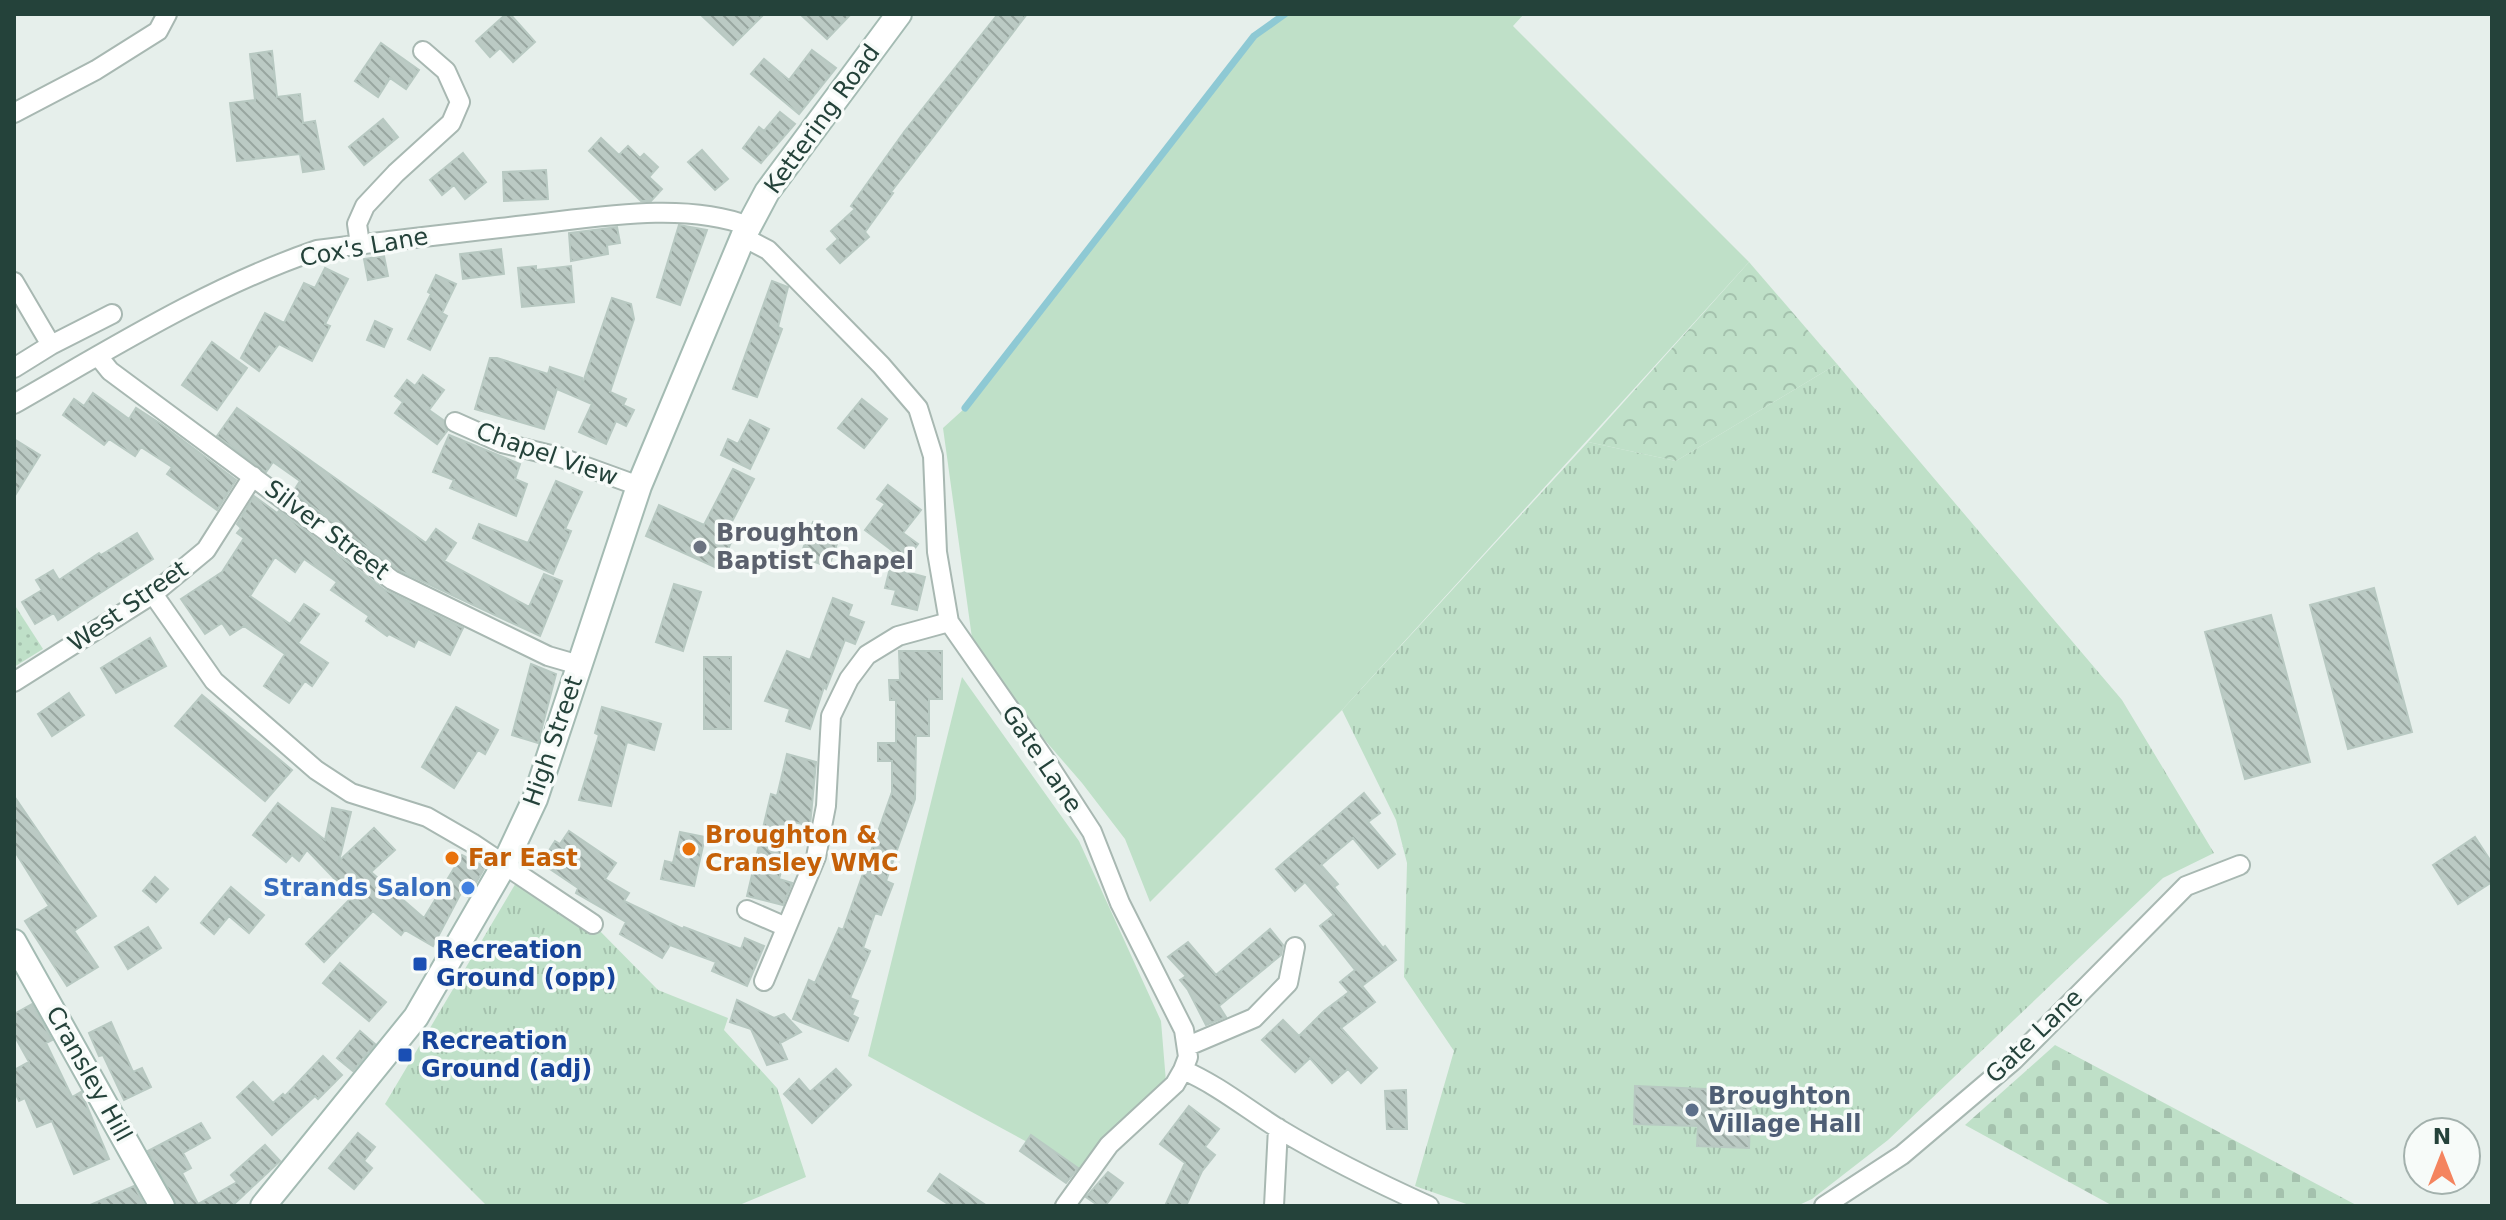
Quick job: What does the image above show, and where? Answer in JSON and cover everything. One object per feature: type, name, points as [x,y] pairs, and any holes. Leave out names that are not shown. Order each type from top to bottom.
[{"type":"street","points":[[14,113],[96,70],[158,31],[167,14]]},
{"type":"street","name":"Kettering Road","points":[[745,231],[767,192],[899,14]]},
{"type":"street","points":[[360,244],[357,224],[365,206],[451,123],[460,102],[446,71],[423,51]]},
{"type":"street","name":"Cox's Lane","points":[[14,404],[215,293],[278,263],[317,250],[600,216],[697,214],[726,217],[745,231]]},
{"type":"street","name":"High Street","points":[[263,1206],[416,1017],[504,865],[535,799],[639,486],[745,231]]},
{"type":"street","name":"Gate Lane","points":[[745,231],[768,250],[881,365],[918,408],[933,456],[937,552],[949,622],[1092,832],[1120,903],[1180,1022],[1188,1046]]},
{"type":"street","points":[[14,282],[51,345]]},
{"type":"street","points":[[14,368],[112,314]]},
{"type":"street","name":"Silver Street","points":[[98,356],[110,371],[392,580],[548,656],[579,665]]},
{"type":"street","name":"Chapel View","points":[[455,422],[502,443],[559,457],[639,486]]},
{"type":"street","name":"West Street","points":[[14,682],[153,594],[206,550],[253,476]]},
{"type":"street","points":[[153,594],[214,681],[316,770],[351,793],[427,817],[593,924]]},
{"type":"street","points":[[764,981],[816,857],[826,806],[831,716],[849,679],[867,655],[898,636],[949,622]]},
{"type":"street","name":"Gate Lane","points":[[1824,1206],[1902,1155],[2014,1060],[2186,886],[2240,865]]},
{"type":"street","points":[[747,910],[786,927]]},
{"type":"street","name":"Cransley Hill","points":[[14,942],[162,1206]]},
{"type":"street","points":[[1065,1206],[1109,1145],[1175,1084],[1188,1057],[1188,1046],[1254,1018],[1288,983],[1295,947]]},
{"type":"street","points":[[1183,1070],[1213,1083],[1278,1128],[1344,1166],[1429,1206]]},
{"type":"street","points":[[1274,1206],[1278,1128]]},
{"type":"green space","points":[[1285,14],[1524,14],[1513,26],[1749,262],[1342,710],[1150,902],[1125,839],[1082,783],[1017,708],[972,638],[943,428],[965,408],[1254,36]]},
{"type":"green space","points":[[1749,262],[1837,364],[1676,461],[1588,442]]},
{"type":"green space","points":[[1837,364],[2122,700],[2214,853],[2163,878],[1888,1140],[1812,1199],[1797,1206],[1472,1206],[1415,1186],[1454,1051],[1404,977],[1407,863],[1396,820],[1342,710],[1588,442],[1676,461]]},
{"type":"green space","points":[[14,604],[43,649],[14,667]]},
{"type":"green space","points":[[962,677],[1079,841],[1161,1021],[1166,1082],[1079,1170],[868,1056]]},
{"type":"green space","points":[[520,876],[593,924],[658,990],[728,1018],[724,1030],[777,1088],[806,1177],[737,1206],[487,1206],[385,1104]]},
{"type":"green space","points":[[2055,1045],[2358,1206],[2113,1206],[1965,1125]]},
{"type":"building","points":[[506,14],[510,14],[535,42],[513,62],[500,48],[490,57],[476,41]]},
{"type":"building","points":[[700,14],[764,14],[733,45]]},
{"type":"building","points":[[800,14],[851,14],[827,39]]},
{"type":"building","points":[[998,14],[1027,14],[891,192],[865,232],[869,237],[840,263],[827,249],[838,239],[831,231],[855,209],[851,206],[904,132]]},
{"type":"building","points":[[381,43],[419,70],[406,89],[390,78],[378,97],[355,81]]},
{"type":"building","points":[[812,50],[836,68],[799,114],[751,74],[764,59],[789,80]]},
{"type":"building","points":[[272,51],[277,97],[300,94],[303,123],[315,121],[324,169],[303,172],[300,154],[237,161],[230,103],[255,100],[250,54]]},
{"type":"building","points":[[780,112],[795,124],[761,163],[743,148],[759,127],[764,131]]},
{"type":"building","points":[[383,119],[398,137],[364,165],[349,147]]},
{"type":"building","points":[[601,138],[619,155],[628,146],[640,158],[644,154],[658,167],[649,177],[662,189],[651,201],[641,201],[589,151]]},
{"type":"building","points":[[702,150],[728,179],[715,190],[688,162]]},
{"type":"building","points":[[463,153],[486,182],[465,199],[454,185],[442,195],[430,180]]},
{"type":"building","points":[[546,170],[548,199],[504,201],[503,172]]},
{"type":"building","points":[[679,225],[707,230],[680,305],[657,297]]},
{"type":"building","points":[[617,227],[620,243],[607,245],[608,254],[571,261],[569,233]]},
{"type":"building","points":[[501,249],[504,274],[463,279],[460,254]]},
{"type":"building","points":[[384,256],[388,276],[368,280],[364,259]]},
{"type":"building","points":[[536,266],[536,270],[571,266],[574,302],[522,307],[518,268]]},
{"type":"building","points":[[325,268],[348,279],[325,324],[330,326],[312,361],[279,344],[259,371],[241,358],[265,313],[284,323],[304,283],[315,288]]},
{"type":"building","points":[[436,275],[456,284],[442,313],[447,316],[430,350],[408,339],[431,294],[428,292]]},
{"type":"building","points":[[772,281],[788,287],[778,327],[782,329],[757,397],[733,389]]},
{"type":"building","points":[[612,298],[631,304],[634,319],[610,392],[626,399],[623,405],[634,410],[626,426],[616,421],[606,444],[579,432],[592,404],[557,389],[544,429],[475,409],[490,358],[548,374],[550,367],[582,378],[582,385]]},
{"type":"building","points":[[375,321],[392,329],[384,347],[367,340]]},
{"type":"building","points":[[212,342],[247,368],[217,410],[182,385]]},
{"type":"building","points":[[423,375],[444,390],[429,410],[443,420],[447,431],[437,444],[395,413],[403,402],[395,396],[407,380],[415,386]]},
{"type":"building","points":[[93,393],[129,419],[136,408],[236,480],[217,510],[167,474],[172,467],[141,447],[135,456],[109,439],[104,445],[63,415],[74,399],[84,406]]},
{"type":"building","points":[[862,399],[887,419],[864,448],[838,428]]},
{"type":"building","points":[[237,408],[426,543],[436,529],[456,543],[444,561],[529,607],[544,574],[562,581],[540,636],[398,570],[293,492],[300,481],[273,462],[266,472],[217,436]]},
{"type":"building","points":[[750,420],[769,429],[750,469],[721,455],[728,439],[738,444]]},
{"type":"building","points":[[449,435],[520,464],[515,479],[527,484],[516,516],[450,488],[454,480],[433,472]]},
{"type":"building","points":[[14,439],[40,455],[14,497]]},
{"type":"building","name":"Broughton Baptist Chapel","points":[[733,469],[754,479],[725,535],[733,538],[719,569],[646,536],[659,505],[704,525]]},
{"type":"building","points":[[556,481],[582,492],[565,529],[571,531],[553,574],[473,538],[479,524],[528,543]]},
{"type":"building","points":[[888,485],[921,510],[903,533],[918,544],[899,570],[925,577],[917,610],[892,604],[896,590],[885,588],[894,552],[865,530],[885,504],[877,499]]},
{"type":"building","points":[[254,496],[385,590],[463,628],[450,655],[418,639],[414,647],[389,634],[387,636],[366,621],[369,616],[331,590],[337,582],[304,559],[295,572],[275,557],[250,596],[290,624],[304,604],[319,614],[298,643],[328,663],[312,686],[305,681],[289,703],[264,686],[285,654],[244,626],[230,635],[222,623],[205,634],[181,599],[222,572],[244,538],[237,533],[241,528],[237,524]]},
{"type":"building","points":[[813,522],[841,532],[829,567],[800,557]]},
{"type":"building","points":[[137,533],[153,559],[58,620],[54,613],[35,624],[22,602],[42,590],[36,580],[53,570],[59,580],[99,553],[101,555]]},
{"type":"building","points":[[674,584],[701,592],[683,651],[656,642]]},
{"type":"building","points":[[2374,588],[2412,732],[2348,749],[2310,605]]},
{"type":"building","points":[[833,598],[852,605],[848,616],[864,622],[855,644],[845,640],[810,729],[786,721],[790,709],[765,701],[787,651],[810,660]]},
{"type":"building","points":[[2271,615],[2310,762],[2245,779],[2205,632]]},
{"type":"building","points":[[150,638],[166,666],[116,693],[101,668]]},
{"type":"building","points":[[899,651],[942,651],[942,699],[929,699],[929,736],[916,736],[915,799],[886,881],[893,884],[881,915],[875,913],[863,948],[870,951],[850,998],[858,1001],[852,1015],[858,1018],[848,1041],[793,1019],[809,980],[815,983],[839,928],[843,930],[892,792],[892,761],[878,761],[878,743],[896,743],[896,700],[890,700],[889,680],[900,680]]},
{"type":"building","points":[[704,657],[731,657],[731,729],[704,729]]},
{"type":"building","points":[[531,664],[556,674],[538,743],[512,735]]},
{"type":"building","points":[[69,693],[84,715],[52,736],[38,714]]},
{"type":"building","points":[[202,695],[292,770],[265,801],[175,726]]},
{"type":"building","points":[[456,707],[498,730],[485,754],[478,750],[454,788],[422,767]]},
{"type":"building","points":[[602,707],[661,724],[654,750],[627,742],[611,806],[579,800],[599,735],[595,733]]},
{"type":"building","points":[[787,754],[816,762],[810,826],[790,821],[779,867],[782,868],[779,879],[792,883],[783,905],[747,896],[771,794],[777,796]]},
{"type":"building","points":[[1364,793],[1380,813],[1368,822],[1395,854],[1378,868],[1353,838],[1321,865],[1338,884],[1334,887],[1396,960],[1362,986],[1375,1002],[1341,1028],[1377,1068],[1361,1083],[1348,1069],[1332,1083],[1310,1058],[1295,1072],[1262,1040],[1283,1020],[1299,1036],[1349,992],[1340,982],[1355,970],[1320,926],[1334,915],[1305,882],[1295,891],[1276,869]]},
{"type":"building","points":[[14,796],[96,916],[74,931],[98,967],[67,986],[25,921],[49,906],[14,850]]},
{"type":"building","points":[[278,803],[325,840],[332,808],[351,812],[339,861],[374,828],[395,850],[371,872],[424,918],[462,855],[485,867],[468,897],[461,893],[433,946],[405,930],[401,935],[373,911],[324,962],[306,944],[352,897],[307,850],[299,861],[292,855],[286,862],[253,835]]},
{"type":"building","points":[[569,831],[616,863],[605,879],[629,893],[624,901],[683,929],[741,949],[745,938],[764,946],[747,986],[712,971],[716,962],[670,945],[662,958],[620,934],[626,922],[576,893],[578,888],[541,863],[555,841],[560,844]]},
{"type":"building","name":"Broughton & Cransley WMC","points":[[680,832],[705,837],[694,886],[661,879],[665,861],[673,863]]},
{"type":"building","points":[[2475,837],[2492,863],[2492,882],[2458,904],[2433,865]]},
{"type":"building","points":[[155,877],[168,889],[156,902],[143,891]]},
{"type":"building","points":[[231,887],[264,915],[249,933],[229,916],[214,934],[201,923]]},
{"type":"building","points":[[148,927],[161,948],[128,969],[115,947]]},
{"type":"building","points":[[1270,929],[1283,945],[1281,955],[1219,1006],[1226,1017],[1206,1025],[1180,980],[1186,976],[1168,957],[1188,942],[1216,975]]},
{"type":"building","points":[[340,963],[386,1002],[369,1021],[323,983]]},
{"type":"building","points":[[737,1000],[774,1018],[784,1014],[801,1032],[780,1043],[787,1059],[767,1065],[751,1029],[730,1022]]},
{"type":"building","points":[[32,1004],[52,1040],[46,1043],[72,1097],[81,1092],[109,1159],[74,1174],[52,1121],[37,1127],[25,1098],[19,1101],[14,1090],[14,1070],[29,1062],[14,1035],[14,1014]]},
{"type":"building","points":[[111,1022],[133,1072],[142,1068],[151,1087],[124,1100],[89,1033]]},
{"type":"building","points":[[360,1031],[375,1044],[353,1071],[337,1058]]},
{"type":"building","points":[[323,1056],[342,1075],[318,1099],[315,1096],[272,1135],[237,1097],[253,1082],[273,1103],[283,1094],[285,1096]]},
{"type":"building","points":[[836,1069],[851,1085],[812,1123],[784,1094],[799,1079],[810,1092]]},
{"type":"building","name":"Broughton Village Hall","points":[[1635,1086],[1751,1091],[1749,1148],[1697,1146],[1698,1126],[1634,1124]]},
{"type":"building","points":[[1406,1090],[1407,1129],[1387,1129],[1385,1091]]},
{"type":"building","points":[[1189,1106],[1219,1129],[1205,1147],[1215,1155],[1202,1171],[1186,1206],[1165,1206],[1185,1163],[1160,1144]]},
{"type":"building","points":[[201,1123],[210,1138],[183,1153],[191,1168],[182,1173],[198,1204],[237,1182],[231,1175],[265,1145],[280,1161],[232,1206],[177,1206],[148,1151]]},
{"type":"building","points":[[358,1133],[375,1147],[364,1161],[372,1168],[354,1189],[329,1168]]},
{"type":"building","points":[[1031,1135],[1078,1168],[1066,1183],[1020,1151]]},
{"type":"building","points":[[1108,1172],[1123,1183],[1105,1206],[1099,1206],[1086,1197]]},
{"type":"building","points":[[940,1174],[987,1206],[951,1206],[928,1191]]},
{"type":"building","points":[[134,1186],[145,1206],[88,1206]]},
{"type":"waterway","points":[[965,408],[1254,36],[1285,14]]},
{"type":"place","name":"Broughton Baptist Chapel","points":[[700,547]]},
{"type":"place","name":"Broughton & Cransley WMC","points":[[689,849]]},
{"type":"place","name":"Far East","points":[[452,858]]},
{"type":"place","name":"Strands Salon","points":[[468,888]]},
{"type":"place","name":"Recreation Ground (opp)","points":[[420,964]]},
{"type":"place","name":"Recreation Ground (adj)","points":[[405,1055]]},
{"type":"place","name":"Broughton Village Hall","points":[[1692,1110]]}]
